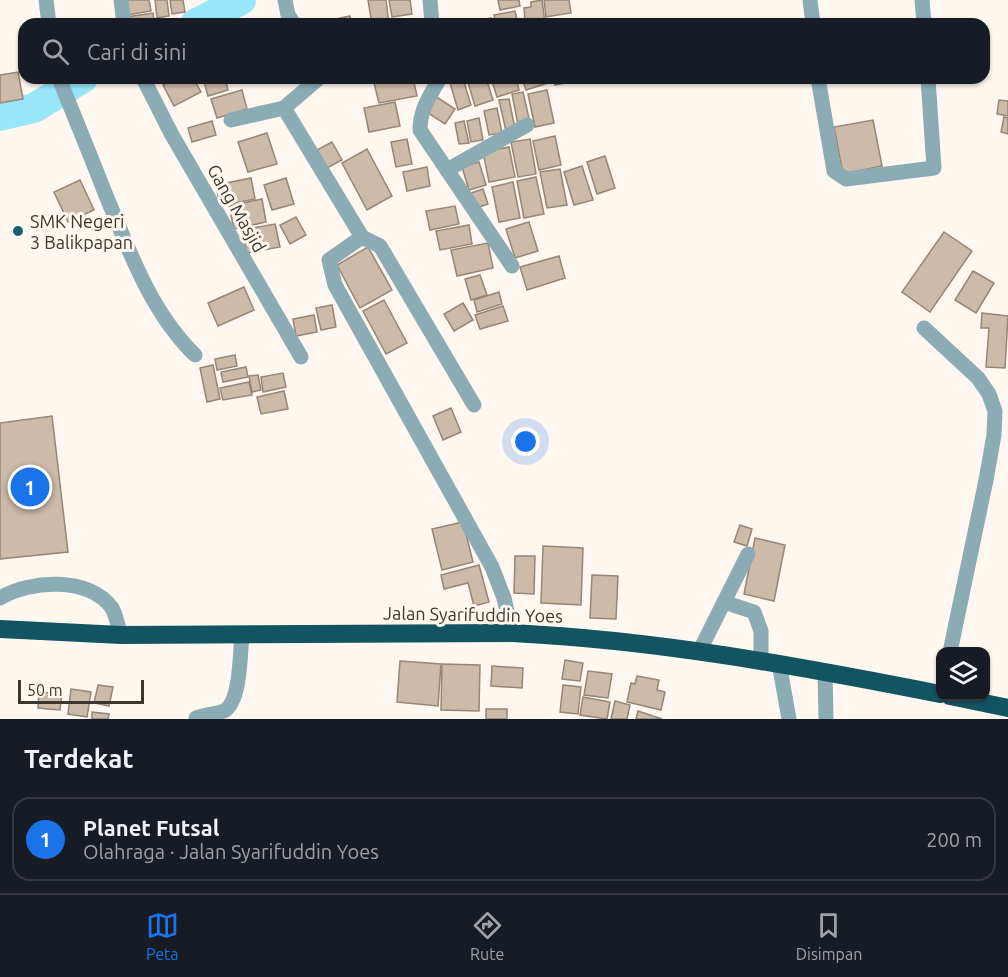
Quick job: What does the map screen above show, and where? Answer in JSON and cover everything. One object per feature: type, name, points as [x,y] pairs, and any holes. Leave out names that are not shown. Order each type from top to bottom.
[{"type":"highway","name":"Jalan Syarifuddin Yoes","points":[[0,629],[121,634],[512,633],[700,650],[825,671],[936,693]]},
{"type":"highway","points":[[974,701],[1008,708]]},
{"type":"street","points":[[46,0],[48,18]]},
{"type":"street","points":[[121,0],[123,18]]},
{"type":"street","points":[[430,0],[432,18]]},
{"type":"street","points":[[810,0],[812,18]]},
{"type":"street","points":[[922,0],[924,18]]},
{"type":"street","points":[[61,84],[135,266],[178,339],[195,355]]},
{"type":"street","name":"Gang Masjid","points":[[146,84],[301,357]]},
{"type":"street","points":[[231,120],[284,108],[312,84]]},
{"type":"street","points":[[436,84],[424,105],[420,118],[420,130],[512,266]]},
{"type":"street","points":[[819,84],[834,171],[846,179],[934,168],[928,84]]},
{"type":"street","points":[[284,108],[362,237],[380,246],[474,405]]},
{"type":"street","points":[[447,170],[527,126]]},
{"type":"street","points":[[362,237],[329,260],[335,285],[492,567],[504,598],[512,633]]},
{"type":"street","points":[[924,328],[978,378],[989,394],[994,411],[994,435],[986,480],[951,647]]},
{"type":"street","points":[[700,650],[748,554]]},
{"type":"street","points":[[0,598],[11,591],[42,584],[74,586],[97,595],[112,609],[121,634]]},
{"type":"street","points":[[724,602],[754,612],[789,719]]},
{"type":"street","points":[[195,718],[224,711],[231,705],[236,695],[242,634]]},
{"type":"street","points":[[825,671],[826,719]]},
{"type":"building","points":[[126,0],[149,0],[151,11],[128,15]]},
{"type":"building","points":[[155,0],[167,0],[169,16],[157,18]]},
{"type":"building","points":[[170,0],[183,0],[185,12],[172,14]]},
{"type":"building","points":[[368,0],[386,0],[388,18],[371,18]]},
{"type":"building","points":[[389,0],[410,0],[412,14],[392,17]]},
{"type":"building","points":[[498,0],[519,0],[520,6],[500,10]]},
{"type":"building","points":[[542,0],[544,18],[525,18],[524,8],[531,7],[531,2]]},
{"type":"building","points":[[544,0],[569,0],[571,13],[546,17]]},
{"type":"building","points":[[515,11],[517,18],[495,18],[494,15]]},
{"type":"building","points":[[153,13],[153,18],[127,18]]},
{"type":"building","points":[[18,72],[18,84],[20,84],[23,99],[0,103],[0,75]]},
{"type":"building","points":[[196,84],[201,92],[174,106],[163,85]]},
{"type":"building","points":[[205,84],[226,84],[228,90],[208,96]]},
{"type":"building","points":[[374,84],[414,84],[417,96],[379,103]]},
{"type":"building","points":[[450,84],[465,84],[471,105],[458,110]]},
{"type":"building","points":[[468,84],[488,84],[493,100],[475,106]]},
{"type":"building","points":[[493,84],[518,84],[519,90],[497,97]]},
{"type":"building","points":[[524,84],[545,84],[526,90]]},
{"type":"building","points":[[242,90],[247,109],[217,118],[211,99]]},
{"type":"building","points":[[547,90],[554,123],[535,127],[528,94]]},
{"type":"building","points":[[523,92],[530,123],[518,125],[512,94]]},
{"type":"building","points":[[435,96],[455,109],[445,124],[425,111]]},
{"type":"building","points":[[509,99],[515,129],[506,131],[499,100]]},
{"type":"building","points":[[999,100],[1008,101],[1008,116],[997,114]]},
{"type":"building","points":[[395,102],[400,126],[369,132],[364,108]]},
{"type":"building","points":[[497,108],[502,133],[489,135],[484,111]]},
{"type":"building","points":[[1004,117],[1008,118],[1008,134],[1001,132]]},
{"type":"building","points":[[479,118],[483,140],[471,142],[467,121]]},
{"type":"building","points":[[873,120],[882,166],[843,174],[834,127]]},
{"type":"building","points":[[212,121],[216,135],[192,142],[188,128]]},
{"type":"building","points":[[464,121],[469,143],[459,144],[455,123]]},
{"type":"building","points":[[267,133],[277,164],[248,172],[238,142]]},
{"type":"building","points":[[555,136],[561,165],[539,170],[533,141]]},
{"type":"building","points":[[407,139],[412,164],[396,167],[391,142]]},
{"type":"building","points":[[530,139],[536,174],[518,177],[511,142]]},
{"type":"building","points":[[332,142],[342,160],[327,168],[317,150]]},
{"type":"building","points":[[509,147],[515,177],[489,182],[483,152]]},
{"type":"building","points":[[367,149],[392,196],[367,210],[342,163]]},
{"type":"building","points":[[605,156],[615,188],[597,194],[587,162]]},
{"type":"building","points":[[479,162],[486,185],[469,190],[462,167]]},
{"type":"building","points":[[582,166],[593,200],[574,205],[564,172]]},
{"type":"building","points":[[427,167],[430,186],[407,191],[403,172]]},
{"type":"building","points":[[560,169],[567,205],[547,208],[540,172]]},
{"type":"building","points":[[536,177],[544,214],[524,218],[517,181]]},
{"type":"building","points":[[251,178],[255,199],[220,206],[216,185]]},
{"type":"building","points":[[286,178],[294,204],[272,210],[264,185]]},
{"type":"building","points":[[80,180],[94,210],[68,222],[54,192]]},
{"type":"building","points":[[513,182],[520,218],[499,222],[492,187]]},
{"type":"building","points":[[483,189],[488,204],[476,208],[471,193]]},
{"type":"building","points":[[262,199],[266,222],[234,229],[229,206]]},
{"type":"building","points":[[455,206],[459,224],[430,230],[426,211]]},
{"type":"building","points":[[296,217],[306,235],[290,244],[280,225]]},
{"type":"building","points":[[529,222],[538,251],[515,258],[506,229]]},
{"type":"building","points":[[275,224],[280,247],[247,253],[242,230]]},
{"type":"building","points":[[469,225],[472,244],[440,250],[436,231]]},
{"type":"building","points":[[944,232],[972,251],[930,312],[902,292]]},
{"type":"building","points":[[488,243],[493,268],[457,276],[451,250]]},
{"type":"building","points":[[368,247],[392,290],[360,308],[337,265]]},
{"type":"building","points":[[559,256],[565,278],[527,290],[520,267]]},
{"type":"building","points":[[973,271],[994,283],[976,313],[955,300]]},
{"type":"building","points":[[480,275],[487,295],[471,300],[465,279]]},
{"type":"building","points":[[244,287],[254,310],[218,326],[208,303]]},
{"type":"building","points":[[499,292],[502,304],[477,312],[474,300]]},
{"type":"building","points":[[384,300],[407,343],[386,354],[363,311]]},
{"type":"building","points":[[463,303],[473,320],[454,331],[444,314]]},
{"type":"building","points":[[332,305],[336,327],[321,330],[316,308]]},
{"type":"building","points":[[503,306],[508,321],[480,329],[475,315]]},
{"type":"building","points":[[982,313],[1008,316],[1005,368],[986,367],[989,328],[981,328]]},
{"type":"building","points":[[314,315],[317,332],[296,336],[293,319]]},
{"type":"building","points":[[235,355],[237,366],[217,370],[215,359]]},
{"type":"building","points":[[213,365],[220,399],[207,402],[200,368]]},
{"type":"building","points":[[246,367],[248,377],[223,382],[221,372]]},
{"type":"building","points":[[283,373],[286,387],[263,392],[261,377]]},
{"type":"building","points":[[258,375],[261,390],[252,392],[249,376]]},
{"type":"building","points":[[249,382],[252,395],[223,400],[220,388]]},
{"type":"building","points":[[284,391],[288,409],[261,414],[257,397]]},
{"type":"building","points":[[451,408],[461,432],[443,440],[433,416]]},
{"type":"building","points":[[52,416],[68,552],[0,559],[0,423]]},
{"type":"building","points":[[463,522],[473,562],[442,570],[432,529]]},
{"type":"building","points":[[740,525],[752,529],[747,546],[734,542]]},
{"type":"building","points":[[755,538],[785,545],[774,601],[744,594]]},
{"type":"building","points":[[543,546],[583,548],[581,605],[541,603]]},
{"type":"building","points":[[515,556],[535,556],[534,594],[514,593]]},
{"type":"building","points":[[479,565],[489,602],[474,606],[468,583],[444,589],[441,575]]},
{"type":"building","points":[[592,575],[618,576],[616,619],[590,618]]},
{"type":"building","points":[[565,660],[583,663],[580,681],[562,679]]},
{"type":"building","points":[[400,661],[441,664],[438,706],[397,702]]},
{"type":"building","points":[[442,664],[480,665],[479,711],[441,710]]},
{"type":"building","points":[[492,666],[523,668],[522,688],[491,686]]},
{"type":"building","points":[[588,671],[612,674],[608,698],[584,695]]},
{"type":"building","points":[[637,676],[659,680],[657,690],[665,692],[661,710],[627,702],[631,683],[635,684]]},
{"type":"building","points":[[98,685],[113,687],[109,706],[94,703]]},
{"type":"building","points":[[563,685],[581,687],[578,714],[560,712]]},
{"type":"building","points":[[71,689],[91,692],[87,717],[68,714]]},
{"type":"building","points":[[39,692],[62,694],[60,710],[38,708]]},
{"type":"building","points":[[583,697],[610,702],[607,719],[580,715]]},
{"type":"building","points":[[615,701],[630,705],[627,719],[611,719]]},
{"type":"building","points":[[486,709],[507,709],[507,719],[486,719]]},
{"type":"building","points":[[638,711],[662,719],[636,719]]},
{"type":"building","points":[[92,712],[109,714],[108,719],[92,719]]},
{"type":"waterway","points":[[206,18],[241,0]]},
{"type":"waterway","points":[[0,116],[34,108],[73,84]]},
{"type":"place","name":"SMK Negeri 3 Balikpapan","points":[[18,231]]},
{"type":"place","name":"Planet Futsal","points":[[30,487]]}]
